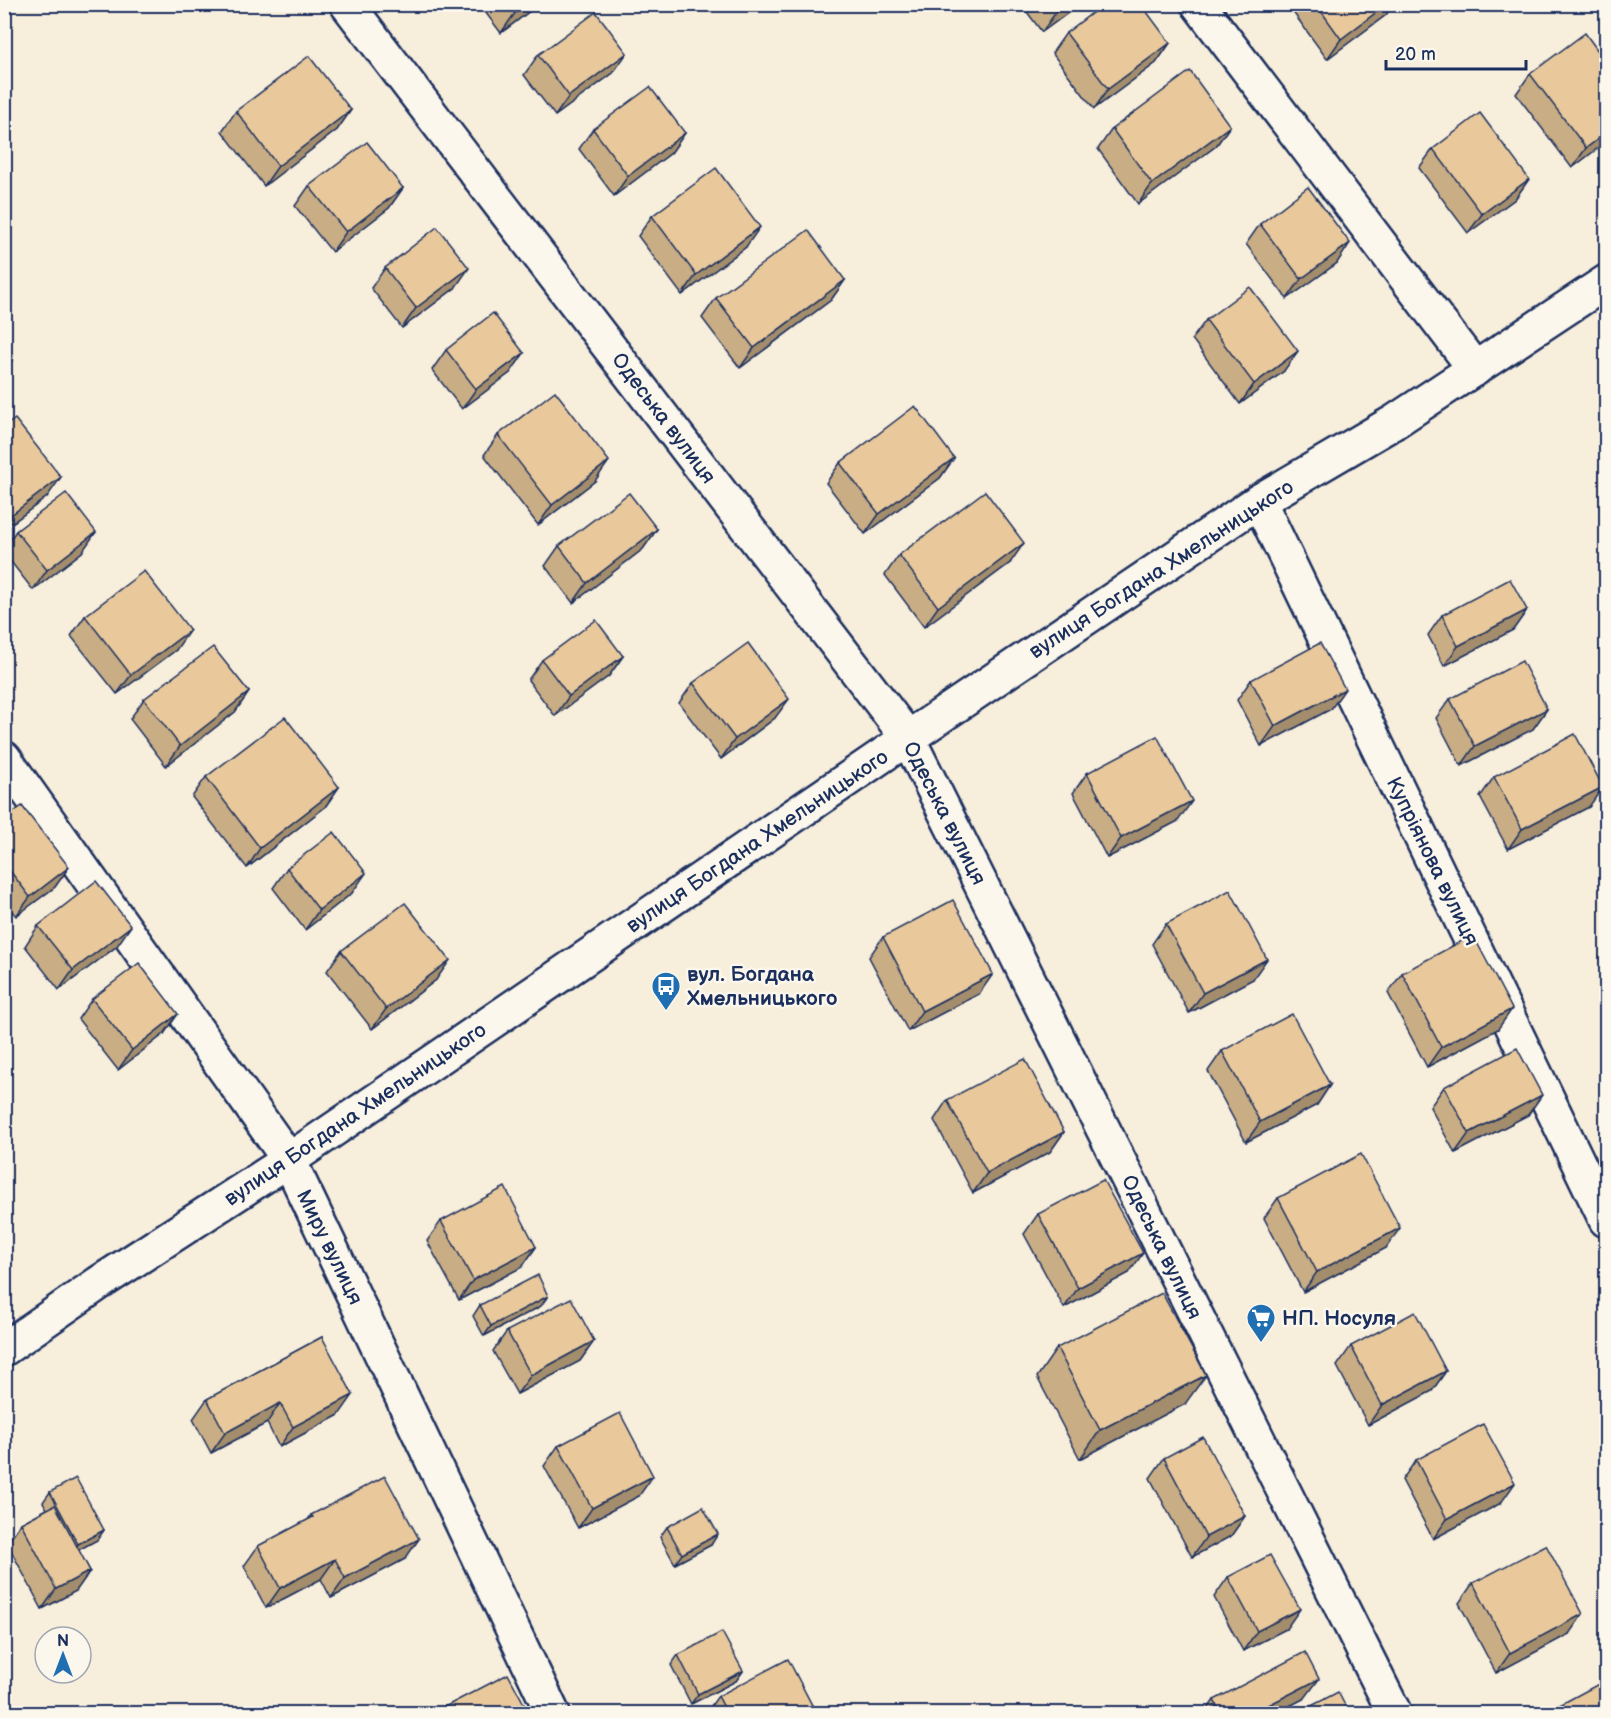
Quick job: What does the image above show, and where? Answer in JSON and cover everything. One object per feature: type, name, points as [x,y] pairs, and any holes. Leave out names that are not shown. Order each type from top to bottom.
[{"type":"street","name":"Одеська вулиця","points":[[347,4],[908,738],[1395,1713]]},
{"type":"street","points":[[1198,4],[1475,369]]},
{"type":"street","name":"вулиця Богдана Хмельницького","points":[[4,1349],[99,1283],[289,1160],[1259,501],[1394,422],[1606,282]]},
{"type":"street","name":"Купріянова вулиця","points":[[1259,501],[1606,1220]]},
{"type":"street","name":"Миру вулиця","points":[[4,758],[289,1160],[553,1713]]},
{"type":"building","points":[[508,4],[526,4],[515,13]]},
{"type":"building","points":[[1050,4],[1067,4],[1056,12]]},
{"type":"building","points":[[1104,4],[1141,4],[1170,43],[1108,89],[1066,33]]},
{"type":"building","points":[[1316,4],[1387,4],[1341,39]]},
{"type":"building","points":[[596,12],[627,53],[569,96],[538,55]]},
{"type":"building","points":[[1585,33],[1606,62],[1606,133],[1586,148],[1530,74]]},
{"type":"building","points":[[309,56],[351,110],[278,166],[236,111]]},
{"type":"building","points":[[1190,71],[1230,126],[1152,184],[1112,129]]},
{"type":"building","points":[[650,87],[685,133],[628,176],[593,129]]},
{"type":"building","points":[[1480,113],[1529,179],[1482,214],[1433,149]]},
{"type":"building","points":[[367,142],[403,188],[346,232],[309,186]]},
{"type":"building","points":[[716,168],[760,227],[696,275],[652,216]]},
{"type":"building","points":[[1308,187],[1350,243],[1301,279],[1260,224]]},
{"type":"building","points":[[437,227],[469,268],[416,308],[385,268]]},
{"type":"building","points":[[808,230],[845,280],[754,348],[716,298]]},
{"type":"building","points":[[1250,287],[1298,351],[1254,384],[1206,320]]},
{"type":"building","points":[[493,313],[524,353],[476,389],[446,350]]},
{"type":"building","points":[[4,350],[12,360],[4,366]]},
{"type":"building","points":[[555,391],[609,461],[552,505],[498,435]]},
{"type":"building","points":[[915,406],[954,458],[879,514],[840,463]]},
{"type":"building","points":[[15,419],[61,477],[11,515],[4,507],[4,427]]},
{"type":"building","points":[[985,491],[1024,543],[938,607],[899,555]]},
{"type":"building","points":[[66,493],[96,532],[47,570],[16,531]]},
{"type":"building","points":[[629,493],[657,529],[587,583],[559,546]]},
{"type":"building","points":[[144,571],[190,630],[131,675],[85,616]]},
{"type":"building","points":[[1510,579],[1527,610],[1458,646],[1442,615]]},
{"type":"building","points":[[596,620],[623,656],[569,696],[542,660]]},
{"type":"building","points":[[748,643],[789,699],[735,739],[693,683]]},
{"type":"building","points":[[1320,643],[1345,689],[1275,726],[1251,680]]},
{"type":"building","points":[[213,647],[249,692],[180,746],[144,699]]},
{"type":"building","points":[[1522,661],[1547,709],[1475,746],[1450,699]]},
{"type":"building","points":[[285,717],[339,787],[260,848],[206,777]]},
{"type":"building","points":[[1575,734],[1603,787],[1522,829],[1494,777]]},
{"type":"building","points":[[1157,736],[1192,801],[1121,838],[1087,773]]},
{"type":"building","points":[[22,806],[69,867],[30,897],[4,863],[4,819]]},
{"type":"building","points":[[334,832],[366,873],[319,910],[287,868]]},
{"type":"building","points":[[96,881],[131,926],[73,970],[38,926]]},
{"type":"building","points":[[1230,890],[1267,959],[1203,993],[1166,924]]},
{"type":"building","points":[[953,900],[993,974],[922,1011],[883,937]]},
{"type":"building","points":[[405,903],[450,960],[386,1009],[341,951]]},
{"type":"building","points":[[1473,935],[1512,1009],[1441,1047],[1402,973]]},
{"type":"building","points":[[139,963],[178,1014],[132,1050],[92,999]]},
{"type":"building","points":[[1292,1014],[1330,1085],[1260,1122],[1222,1051]]},
{"type":"building","points":[[1517,1048],[1542,1095],[1469,1133],[1444,1087]]},
{"type":"building","points":[[1025,1059],[1064,1132],[987,1173],[947,1100]]},
{"type":"building","points":[[1361,1154],[1400,1228],[1317,1272],[1278,1198]]},
{"type":"building","points":[[1103,1180],[1143,1253],[1078,1288],[1038,1214]]},
{"type":"building","points":[[505,1187],[536,1247],[473,1280],[441,1221]]},
{"type":"building","points":[[538,1275],[548,1296],[491,1326],[480,1305]]},
{"type":"building","points":[[1162,1293],[1206,1375],[1100,1430],[1057,1348]]},
{"type":"building","points":[[571,1298],[594,1341],[531,1375],[507,1331]]},
{"type":"building","points":[[1415,1312],[1446,1371],[1382,1405],[1351,1346]]},
{"type":"building","points":[[322,1337],[353,1395],[293,1427],[280,1403],[225,1433],[207,1399]]},
{"type":"building","points":[[620,1413],[653,1476],[592,1508],[558,1446]]},
{"type":"building","points":[[1483,1424],[1515,1483],[1447,1519],[1416,1460]]},
{"type":"building","points":[[1203,1437],[1245,1516],[1206,1537],[1164,1458]]},
{"type":"building","points":[[385,1476],[419,1539],[345,1578],[335,1559],[280,1588],[258,1546]]},
{"type":"building","points":[[76,1478],[104,1530],[78,1544],[50,1492]]},
{"type":"building","points":[[55,1505],[90,1571],[56,1589],[21,1523]]},
{"type":"building","points":[[703,1507],[718,1534],[682,1554],[667,1527]]},
{"type":"building","points":[[1546,1545],[1583,1614],[1510,1653],[1473,1583]]},
{"type":"building","points":[[1270,1555],[1300,1609],[1257,1631],[1228,1577]]},
{"type":"building","points":[[722,1632],[743,1671],[698,1694],[678,1655]]},
{"type":"building","points":[[1305,1652],[1319,1679],[1253,1713],[1221,1713],[1214,1700]]},
{"type":"building","points":[[788,1659],[814,1709],[805,1713],[727,1713],[718,1696]]},
{"type":"building","points":[[508,1674],[529,1713],[433,1713]]},
{"type":"building","points":[[1606,1680],[1606,1713],[1545,1713]]},
{"type":"building","points":[[1338,1692],[1349,1713],[1298,1713]]},
{"type":"place","name":"вул. Богдана Хмельницького","points":[[666,1012]]},
{"type":"place","name":"НП. Носуля","points":[[1261,1344]]}]
